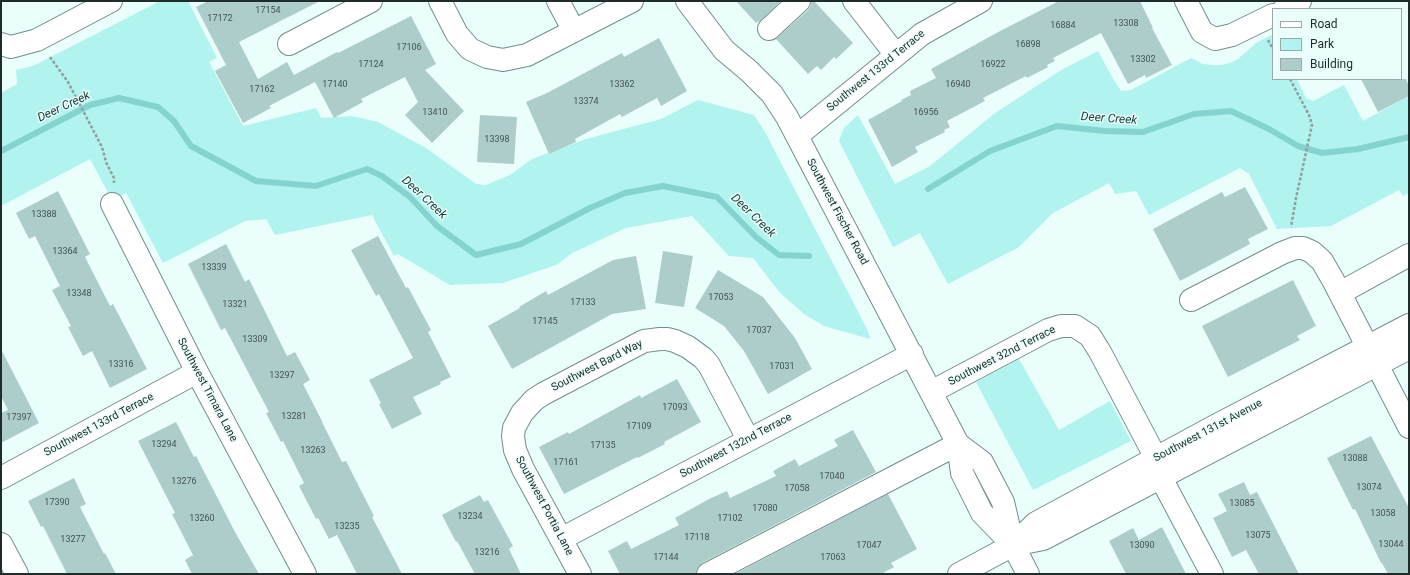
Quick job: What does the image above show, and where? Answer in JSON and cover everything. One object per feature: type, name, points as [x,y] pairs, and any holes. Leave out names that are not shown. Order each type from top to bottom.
[{"type":"street","points":[[1,44],[11,47],[37,40],[111,1]]},
{"type":"street","points":[[289,44],[371,1]]},
{"type":"street","points":[[440,1],[457,34],[470,49],[487,57],[503,60],[527,55],[632,1]]},
{"type":"street","points":[[558,1],[574,31]]},
{"type":"street","name":"Southwest Fischer Road","points":[[687,1],[724,50],[749,71],[772,94],[787,117],[958,444],[982,462],[1003,502],[1013,546],[1028,574]]},
{"type":"street","points":[[769,29],[799,1]]},
{"type":"street","points":[[854,1],[896,55]]},
{"type":"street","name":"Southwest 133rd Terrace","points":[[797,136],[922,34],[981,1]]},
{"type":"street","points":[[1186,1],[1202,32],[1215,39],[1232,35],[1272,15]]},
{"type":"street","points":[[1286,8],[1300,1]]},
{"type":"street","name":"Southwest Timara Lane","points":[[112,204],[197,372],[305,574]]},
{"type":"street","points":[[1191,300],[1282,253],[1295,248],[1303,248],[1312,252],[1322,261],[1340,293],[1409,427]]},
{"type":"street","points":[[1340,293],[1409,255]]},
{"type":"street","name":"Southwest 131st Avenue","points":[[959,574],[1013,546],[1043,539],[1159,468],[1373,355],[1409,325]]},
{"type":"street","name":"Southwest 32nd Terrace","points":[[931,392],[1048,330],[1061,326],[1075,326],[1090,336],[1100,352],[1159,468]]},
{"type":"street","name":"Southwest Bard Way","points":[[513,436],[514,428],[528,405],[539,397],[644,341],[660,339],[675,341],[682,344],[696,353],[709,365],[748,439]]},
{"type":"street","name":"Southwest 131st Avenue","points":[[1373,355],[1409,348]]},
{"type":"street","name":"Southwest 132nd Terrace","points":[[561,539],[748,439],[912,354]]},
{"type":"street","name":"Southwest 133rd Terrace","points":[[1,478],[197,372]]},
{"type":"street","name":"Southwest Portia Lane","points":[[513,436],[515,450],[523,469],[580,574]]},
{"type":"street","points":[[708,574],[958,444]]},
{"type":"street","points":[[1159,468],[1212,574]]},
{"type":"street","points":[[1,544],[17,574]]},
{"type":"path","points":[[37,40],[68,82],[102,147],[106,162],[114,178],[112,204]]},
{"type":"path","points":[[1288,251],[1296,198],[1312,125],[1309,115],[1291,80]]},
{"type":"green space","points":[[160,1],[188,1],[217,58],[209,62],[243,126],[316,108],[321,118],[352,116],[378,122],[426,148],[476,184],[486,185],[510,175],[532,159],[586,139],[661,119],[698,100],[754,115],[765,132],[868,331],[870,339],[824,326],[804,314],[780,293],[753,258],[729,256],[692,216],[626,228],[572,253],[556,265],[503,283],[450,285],[398,254],[394,256],[372,215],[275,235],[266,219],[245,221],[163,263],[126,193],[112,200],[90,159],[1,206],[1,93],[17,84],[16,70],[37,64]]},
{"type":"green space","points":[[1272,35],[1272,80],[1297,80],[1306,98],[1313,101],[1344,85],[1363,121],[1409,96],[1409,193],[1403,196],[1399,190],[1331,226],[1277,229],[1249,174],[1240,168],[1149,215],[1136,191],[1115,194],[1109,183],[1053,213],[1019,247],[948,284],[920,233],[893,247],[839,141],[844,128],[858,115],[895,184],[930,166],[995,113],[1063,69],[1098,51],[1121,91],[1131,90],[1191,58],[1203,64],[1221,65],[1230,63],[1238,59],[1256,43]]},
{"type":"green space","points":[[1019,359],[1059,430],[1110,401],[1131,441],[1033,490],[976,382]]},
{"type":"building","points":[[208,1],[320,1],[239,42],[258,79],[287,62],[294,75],[411,16],[436,64],[425,70],[464,111],[432,143],[405,115],[418,102],[405,77],[361,99],[363,102],[334,118],[315,82],[269,106],[271,108],[243,123],[215,71],[226,65],[196,7]]},
{"type":"building","points":[[736,1],[781,1],[759,22],[756,23]]},
{"type":"building","points":[[811,1],[814,1],[853,43],[836,59],[834,57],[821,70],[817,66],[808,74],[776,39],[808,10],[811,5]]},
{"type":"building","points":[[1059,1],[1140,1],[1152,28],[1172,65],[1146,78],[1145,75],[1128,84],[1101,33],[1053,58],[1055,61],[1047,65],[1048,67],[1027,78],[1026,76],[983,98],[985,101],[947,121],[950,127],[944,130],[945,132],[915,147],[918,152],[892,167],[868,120],[911,95],[910,91],[936,78],[931,69]]},
{"type":"building","points":[[659,38],[687,91],[661,106],[657,98],[622,117],[620,114],[575,139],[576,142],[549,154],[526,102],[547,93],[622,53],[624,57]]},
{"type":"building","points":[[1406,79],[1409,86],[1409,96],[1378,112],[1362,80]]},
{"type":"building","points":[[480,115],[517,117],[514,164],[477,162]]},
{"type":"building","points":[[1245,187],[1268,229],[1248,239],[1250,244],[1180,281],[1153,229],[1222,192],[1225,197]]},
{"type":"building","points":[[58,191],[90,254],[85,257],[110,306],[113,304],[147,369],[110,388],[92,351],[83,356],[68,327],[71,326],[52,290],[60,286],[35,236],[29,239],[16,213]]},
{"type":"building","points":[[378,236],[431,330],[428,332],[451,377],[440,382],[441,384],[413,397],[422,414],[392,429],[369,380],[413,358],[379,294],[376,296],[351,250]]},
{"type":"building","points":[[226,244],[245,282],[249,279],[287,356],[295,352],[310,380],[303,384],[342,462],[346,461],[374,516],[372,517],[402,574],[357,574],[337,535],[329,539],[318,518],[316,519],[299,486],[304,483],[283,441],[281,442],[266,413],[269,412],[225,328],[221,330],[188,264]]},
{"type":"building","points":[[663,251],[693,256],[684,307],[655,303]]},
{"type":"building","points":[[636,256],[646,309],[612,314],[512,369],[488,326],[546,291],[548,295],[613,260]]},
{"type":"building","points":[[718,270],[763,297],[795,338],[812,369],[768,394],[744,351],[724,326],[695,308]]},
{"type":"building","points":[[1293,280],[1316,326],[1297,336],[1300,340],[1228,377],[1202,326]]},
{"type":"building","points":[[1,349],[39,423],[1,443],[1,413],[8,410],[1,396]]},
{"type":"building","points":[[677,379],[701,422],[664,442],[665,444],[564,494],[539,447],[568,432],[569,434],[640,395],[641,398]]},
{"type":"building","points":[[176,422],[194,457],[196,456],[235,532],[259,574],[192,574],[185,560],[193,555],[172,514],[175,513],[138,441]]},
{"type":"building","points":[[853,430],[876,472],[702,563],[697,568],[696,574],[620,574],[608,551],[627,541],[631,549],[679,525],[675,518],[709,499],[727,491],[730,498],[776,476],[773,471],[795,459],[799,466],[838,446],[834,440]]},
{"type":"building","points":[[1371,436],[1409,508],[1409,574],[1388,574],[1327,458]]},
{"type":"building","points":[[74,478],[86,504],[80,507],[116,574],[67,574],[43,526],[41,527],[28,501]]},
{"type":"building","points":[[1244,482],[1250,495],[1257,492],[1299,574],[1259,574],[1246,550],[1232,557],[1213,518],[1227,511],[1218,494]]},
{"type":"building","points":[[888,494],[917,549],[891,563],[894,567],[881,574],[735,574]]},
{"type":"building","points":[[480,495],[484,502],[488,500],[513,546],[509,549],[521,574],[475,574],[457,541],[456,542],[442,515]]},
{"type":"building","points":[[1162,527],[1186,574],[1126,574],[1109,541],[1133,528],[1139,540]]},
{"type":"waterway","name":"Deer Creek","points":[[1,151],[90,105],[119,98],[158,107],[174,121],[191,146],[256,181],[316,186],[367,169],[382,176],[410,197],[437,226],[476,255],[521,244],[590,208],[625,193],[663,186],[717,197],[756,237],[779,255],[809,256]]},
{"type":"waterway","name":"Deer Creek","points":[[928,189],[990,151],[1057,126],[1105,131],[1143,132],[1194,114],[1231,111],[1269,129],[1298,146],[1322,153],[1358,149],[1409,137]]}]
